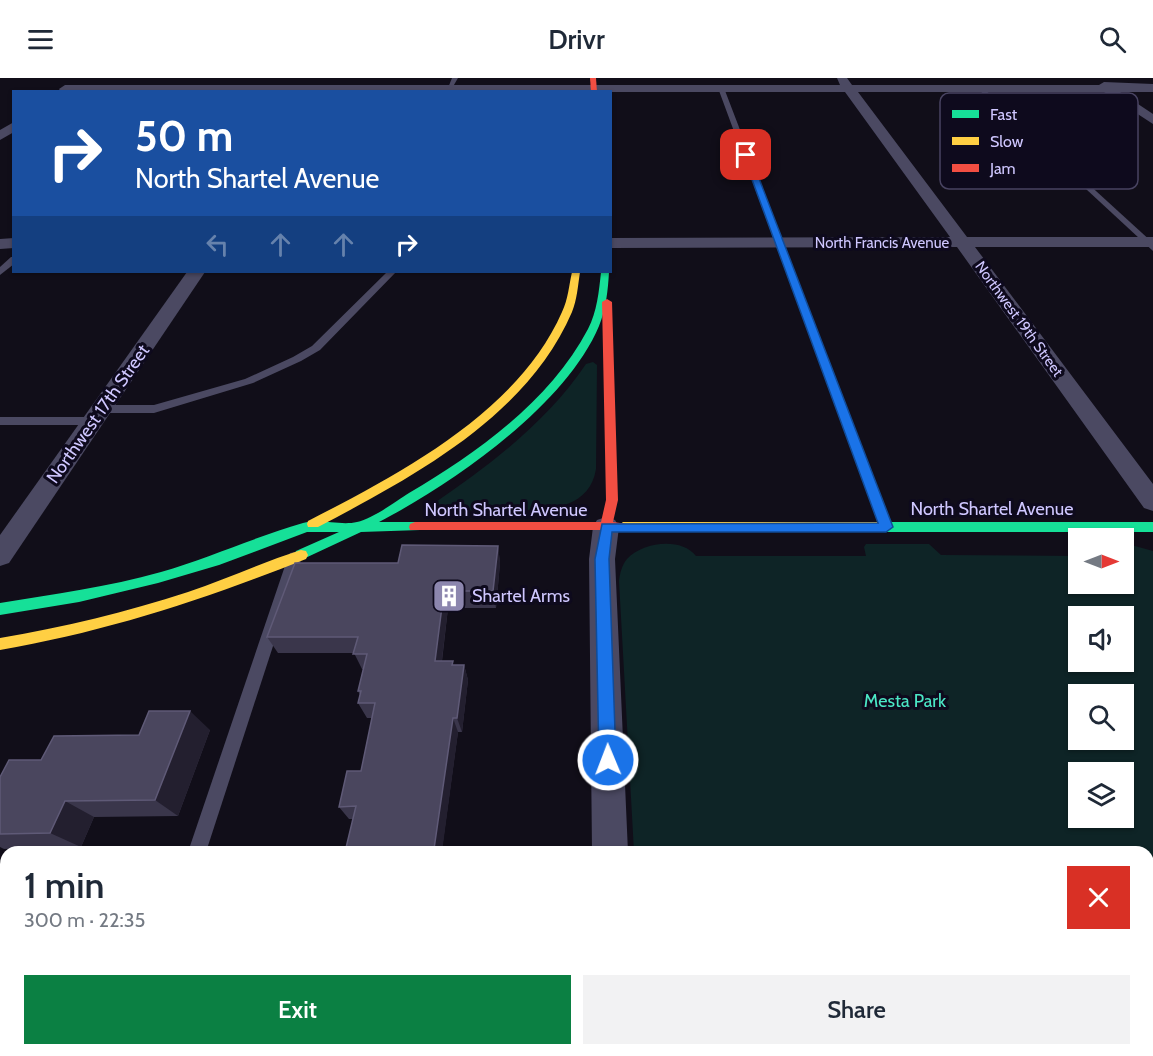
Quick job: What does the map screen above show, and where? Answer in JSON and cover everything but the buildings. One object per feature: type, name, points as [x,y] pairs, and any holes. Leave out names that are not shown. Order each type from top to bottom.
[{"type":"street","points":[[63,90],[79,78]]},
{"type":"street","points":[[1093,78],[1114,93]]},
{"type":"street","points":[[63,90],[190,90],[453,83],[721,88],[846,83],[980,88],[1153,88]]},
{"type":"street","name":"Northwest 19th Street","points":[[846,83],[1153,502]]},
{"type":"street","points":[[1138,110],[1153,120]]},
{"type":"street","name":"North Francis Avenue","points":[[612,243],[1151,244]]},
{"type":"street","name":"Northwest 17th Street","points":[[0,556],[195,273]]},
{"type":"street","points":[[306,527],[351,505],[399,477],[449,444],[498,405],[546,352],[573,299],[576,273]]},
{"type":"street","points":[[363,527],[448,477],[495,441],[540,400],[563,375],[583,346],[592,329],[606,279]]},
{"type":"street","points":[[606,279],[612,500],[602,559],[610,846]]},
{"type":"street","name":"North Shartel Avenue","points":[[0,609],[95,593],[159,578],[215,561],[306,527],[1153,527]]},
{"type":"street","name":"North Shartel Avenue","points":[[0,644],[120,618],[205,593],[294,559],[363,527]]},
{"type":"lane","points":[[721,88],[886,527]]},
{"type":"lane","points":[[980,88],[985,93]]},
{"type":"lane","points":[[1091,189],[1151,244]]},
{"type":"lane","points":[[0,272],[12,261]]},
{"type":"lane","points":[[0,421],[154,409],[249,381],[316,348],[391,273]]},
{"type":"lane","points":[[199,846],[306,527]]},
{"type":"green space","points":[[593,362],[597,365],[596,469],[592,483],[584,494],[562,506],[536,510],[448,511],[440,510],[433,504],[516,441],[554,405],[586,364]]},
{"type":"green space","name":"Mesta Park","points":[[662,544],[681,546],[696,556],[866,556],[864,547],[866,544],[929,544],[941,555],[1068,556],[1068,594],[1134,594],[1134,546],[1153,551],[1153,846],[634,846],[619,581],[627,559],[642,549]]},
{"type":"traffic: fast","points":[[301,555],[379,517],[422,491],[506,431],[542,398],[572,364],[593,329],[602,301],[605,273]]},
{"type":"traffic: fast","points":[[0,609],[79,596],[158,578],[214,561],[306,527],[415,527]]},
{"type":"traffic: fast","points":[[885,527],[1153,527]]},
{"type":"traffic: slow","points":[[313,524],[421,463],[459,437],[494,408],[525,378],[550,346],[569,307],[576,273]]},
{"type":"traffic: slow","points":[[623,527],[885,527]]},
{"type":"traffic: slow","points":[[0,644],[77,629],[191,597],[301,555]]},
{"type":"traffic: jam","points":[[593,78],[594,90]]},
{"type":"traffic: jam","points":[[606,527],[612,500],[607,302]]},
{"type":"traffic: jam","points":[[415,527],[623,527]]},
{"type":"place","name":"Shartel Arms","points":[[449,596]]},
{"type":"route","points":[[608,760],[602,559],[606,527],[886,527],[746,155]]}]
